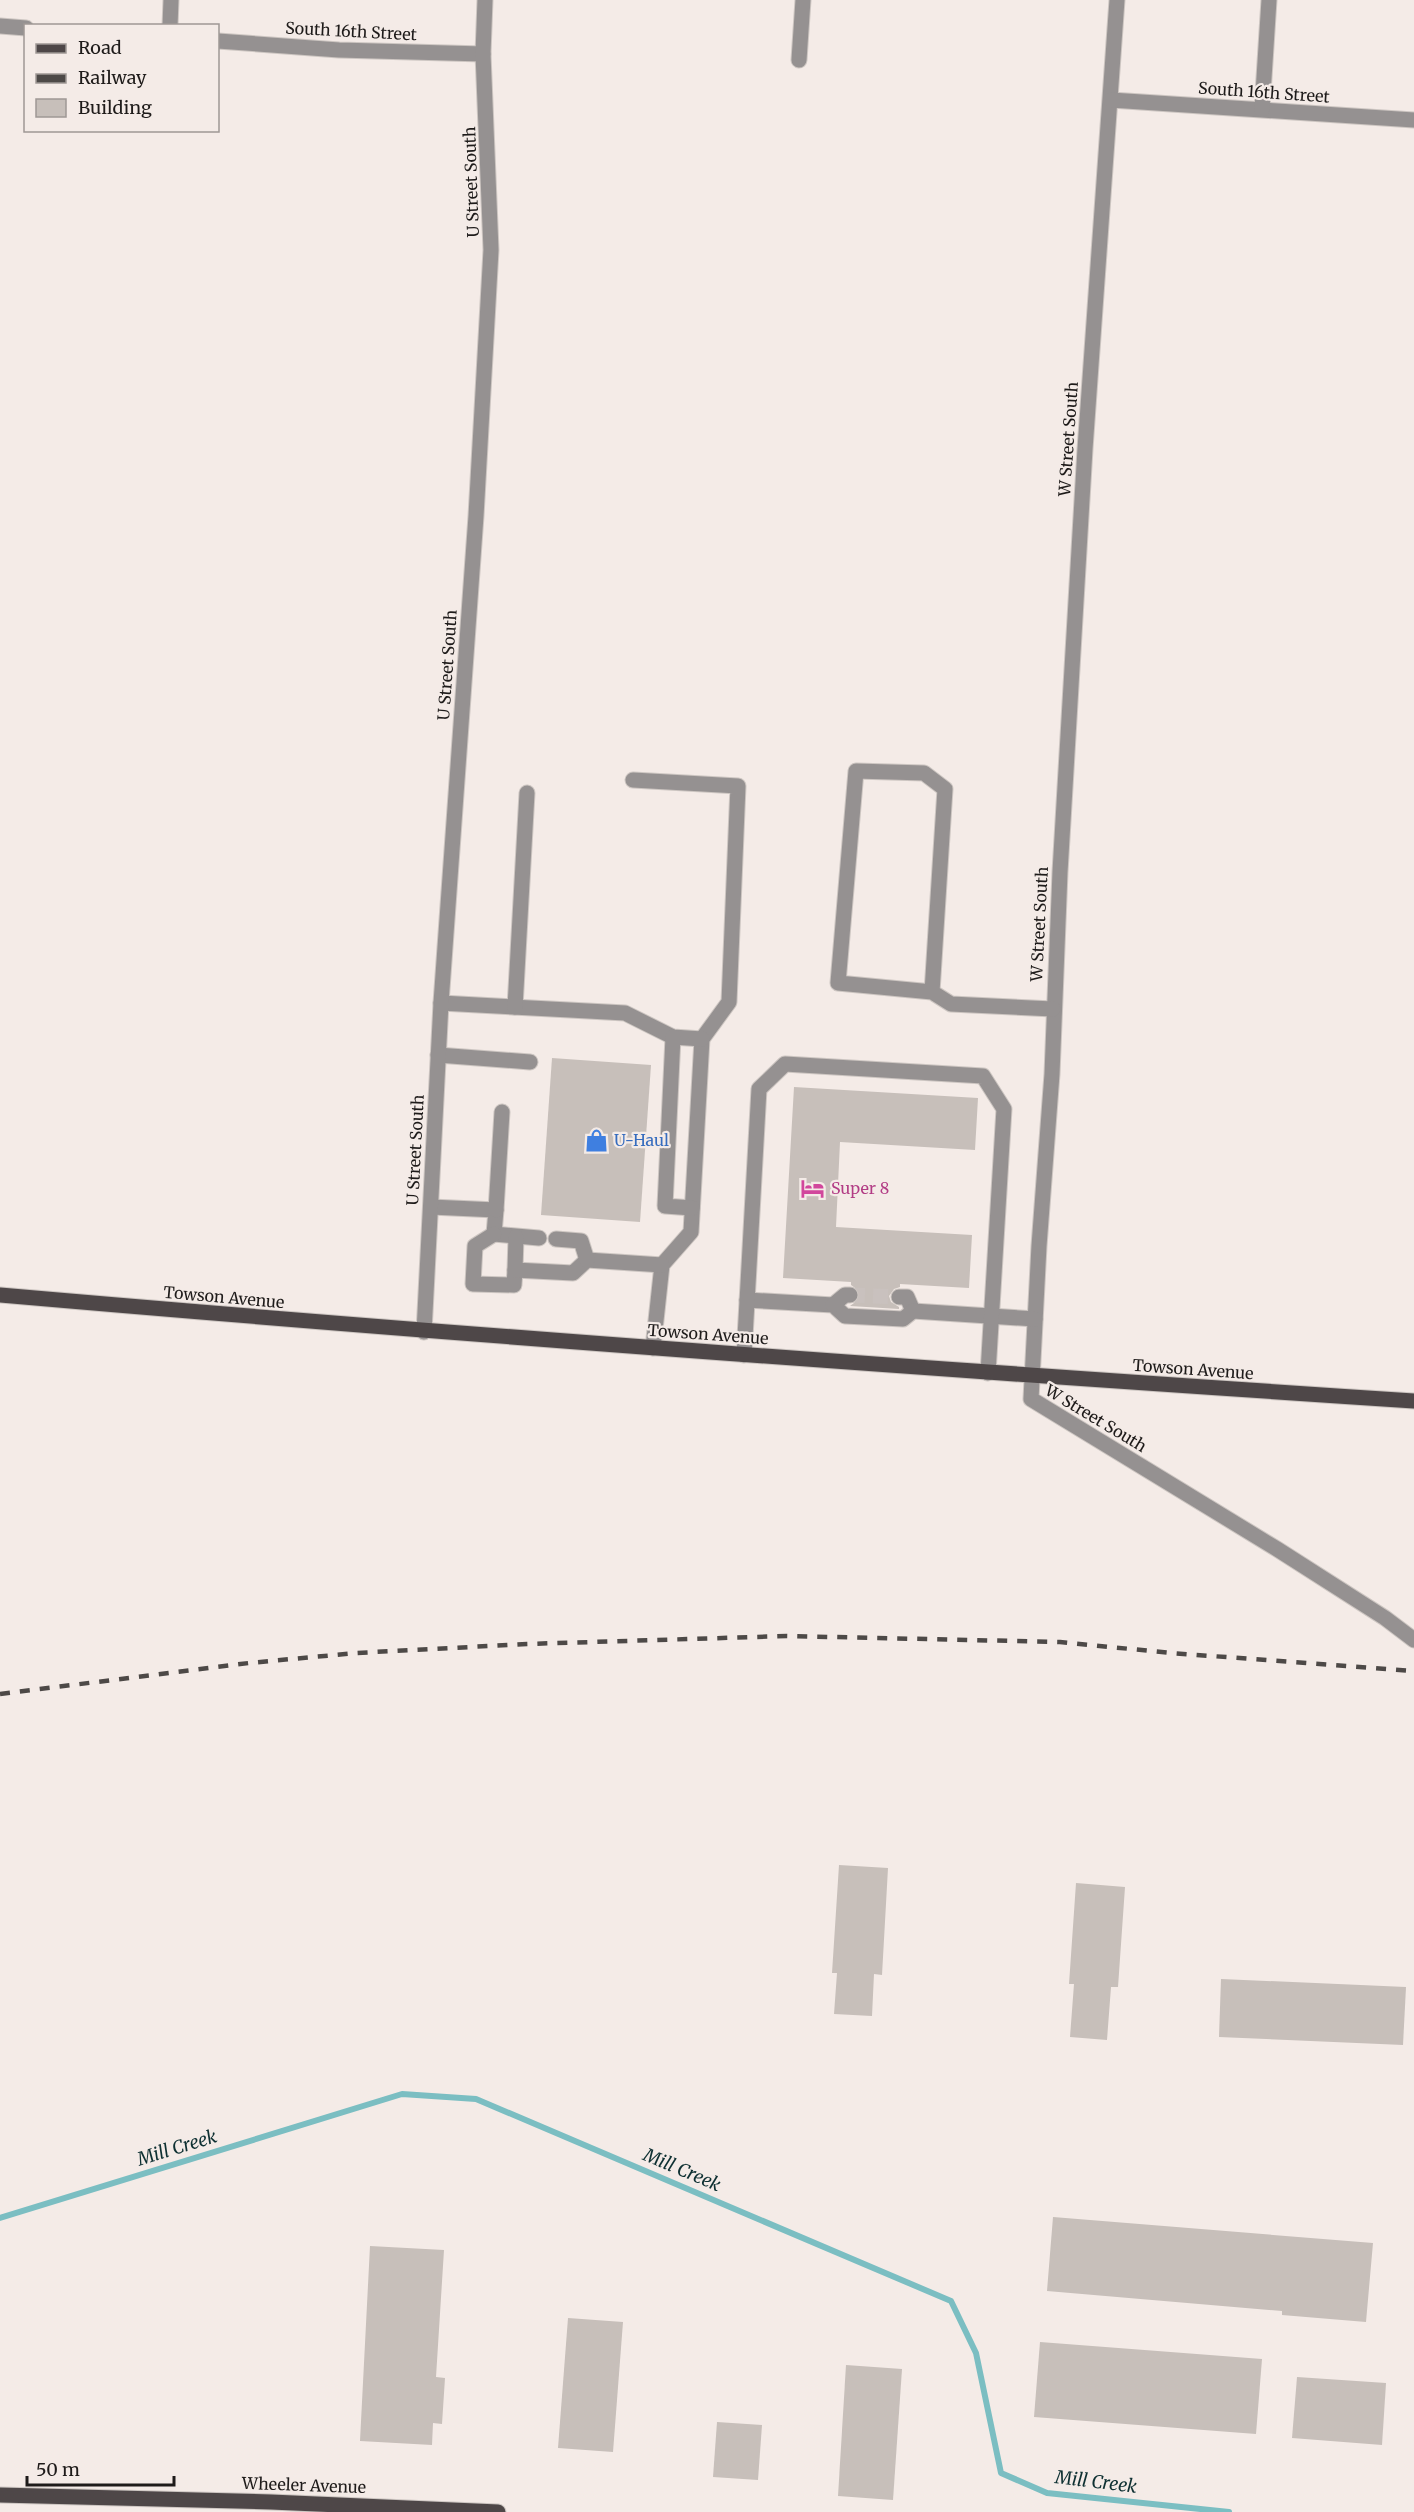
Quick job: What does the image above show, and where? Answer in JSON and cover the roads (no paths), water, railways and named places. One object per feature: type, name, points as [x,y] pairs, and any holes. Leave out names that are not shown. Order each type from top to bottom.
[{"type":"main road","name":"Towson Avenue","points":[[0,1296],[424,1332],[1414,1401]]},
{"type":"main road","name":"Wheeler Avenue","points":[[0,2495],[272,2502],[498,2512]]},
{"type":"street","points":[[170,24],[171,0]]},
{"type":"street","name":"U Street South","points":[[424,1332],[441,1003],[476,516],[491,250],[483,54],[485,0]]},
{"type":"street","points":[[799,60],[803,0]]},
{"type":"street","name":"W Street South","points":[[1117,0],[1084,473],[1053,1009],[1052,1074],[1031,1399],[1277,1549],[1385,1618],[1414,1640]]},
{"type":"street","points":[[1262,110],[1269,0]]},
{"type":"street","points":[[0,26],[24,28]]},
{"type":"street","name":"South 16th Street","points":[[219,41],[339,50],[483,54]]},
{"type":"street","name":"South 16th Street","points":[[1111,100],[1414,120]]},
{"type":"street","points":[[932,992],[945,789],[924,773],[856,771],[838,983],[932,992],[951,1004],[1053,1009]]},
{"type":"street","points":[[633,780],[738,786],[729,1002],[702,1039],[691,1232],[662,1265],[653,1348]]},
{"type":"street","points":[[515,1007],[527,794]]},
{"type":"street","points":[[441,1003],[626,1013],[673,1037],[702,1039]]},
{"type":"street","points":[[673,1037],[665,1206],[692,1208]]},
{"type":"street","points":[[438,1055],[530,1062]]},
{"type":"street","points":[[744,1355],[759,1089],[785,1064],[983,1076],[1004,1109],[988,1373]]},
{"type":"street","points":[[494,1234],[502,1112]]},
{"type":"street","points":[[431,1207],[495,1210]]},
{"type":"street","points":[[516,1237],[514,1286],[473,1284],[475,1246],[494,1234],[539,1238]]},
{"type":"street","points":[[556,1239],[581,1241],[586,1260]]},
{"type":"street","points":[[515,1270],[573,1273],[586,1260],[662,1265]]},
{"type":"street","points":[[833,1305],[845,1295],[850,1295]]},
{"type":"street","points":[[899,1297],[907,1297],[913,1311]]},
{"type":"street","points":[[747,1300],[833,1305],[845,1316],[903,1319],[913,1311],[1035,1319]]},
{"type":"waterway","name":"Mill Creek","points":[[0,2218],[402,2094],[476,2099],[951,2301],[976,2353],[1001,2473],[1047,2493],[1229,2512]]},
{"type":"tunnel","points":[[850,1295],[899,1297]]},
{"type":"railway","points":[[0,1694],[249,1663],[356,1653],[527,1644],[787,1636],[1060,1642],[1171,1653],[1414,1671]]},
{"type":"place","name":"U-Haul","points":[[596,1140]]},
{"type":"place","name":"Super 8","points":[[813,1188]]}]
